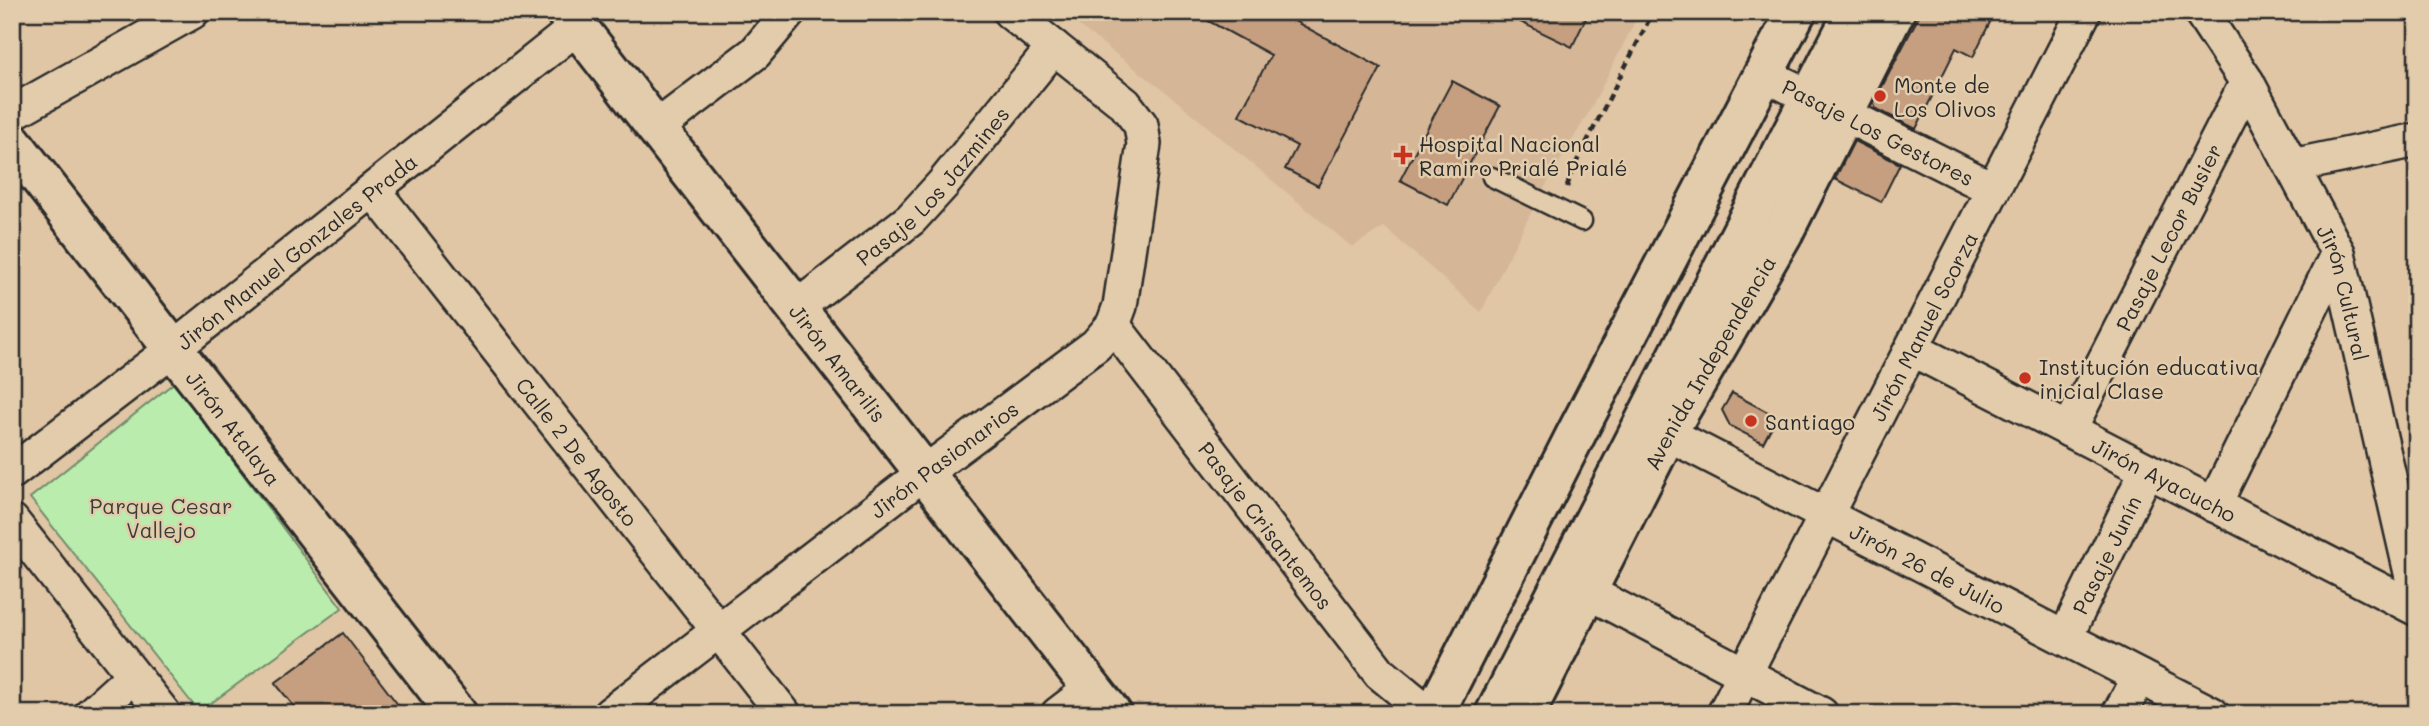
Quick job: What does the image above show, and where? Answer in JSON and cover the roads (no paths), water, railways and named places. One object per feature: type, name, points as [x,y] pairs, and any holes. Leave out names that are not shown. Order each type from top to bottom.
[{"type":"street","points":[[12,113],[192,12]]},
{"type":"street","points":[[656,128],[755,53],[789,12]]},
{"type":"street","points":[[1010,12],[1054,47]]},
{"type":"street","points":[[1432,714],[1796,12]]},
{"type":"street","name":"Avenida Independencia","points":[[1827,105],[1854,12]]},
{"type":"street","name":"Avenida Independencia","points":[[1525,714],[1576,586],[1656,427],[1827,105],[1895,12]]},
{"type":"street","name":"Jirón Manuel Scorza","points":[[1724,714],[2084,12]]},
{"type":"street","name":"Jirón Cultural","points":[[2200,12],[2247,82],[2338,253],[2417,600]]},
{"type":"street","name":"Jirón Amarilis","points":[[571,20],[1102,701]]},
{"type":"street","name":"Jirón Manuel Gonzales Prada","points":[[12,472],[173,349],[373,190],[571,20]]},
{"type":"street","name":"Jirón Pasionarios","points":[[610,714],[1096,345],[1113,325],[1120,306],[1144,144],[1141,125],[1125,104],[1054,47]]},
{"type":"street","name":"Pasaje Los Jazmines","points":[[796,307],[911,219],[943,184],[1054,47]]},
{"type":"street","name":"Pasaje Los Gestores","points":[[1764,74],[1993,189]]},
{"type":"street","name":"Pasaje Lecor Busier","points":[[2069,430],[2247,82]]},
{"type":"street","points":[[2292,166],[2417,140]]},
{"type":"street","name":"Jirón Atalaya","points":[[12,142],[457,714]]},
{"type":"street","name":"Calle 2 De Agosto","points":[[373,190],[784,714]]},
{"type":"street","points":[[2214,505],[2338,253]]},
{"type":"street","name":"Pasaje Crisantemos","points":[[1113,325],[1380,673],[1432,714]]},
{"type":"street","name":"Jirón Ayacucho","points":[[1912,349],[2417,609]]},
{"type":"street","name":"Jirón 26 de Julio","points":[[1656,427],[2212,714]]},
{"type":"street","name":"Pasaje Junín","points":[[2065,638],[2147,470]]},
{"type":"street","points":[[12,521],[164,714]]},
{"type":"street","points":[[1576,586],[1821,714]]},
{"type":"street","name":"Avenida Independencia","points":[[1495,714],[1576,586]]},
{"type":"street","points":[[91,714],[133,676]]},
{"type":"street","points":[[2119,714],[2140,677]]},
{"type":"street","points":[[1058,714],[1102,701]]},
{"type":"lane","points":[[1492,177],[1582,222]]},
{"type":"place","name":"Monte de Los Olivos","points":[[1880,96]]},
{"type":"place","name":"Hospital Nacional Ramiro Prialé Prialé","points":[[1403,155]]},
{"type":"place","name":"Institución educativa inicial Clase","points":[[2025,378]]},
{"type":"place","name":"Santiago","points":[[1751,421]]},
{"type":"park label","name":"Parque Cesar Vallejo","points":[[161,517]]}]
